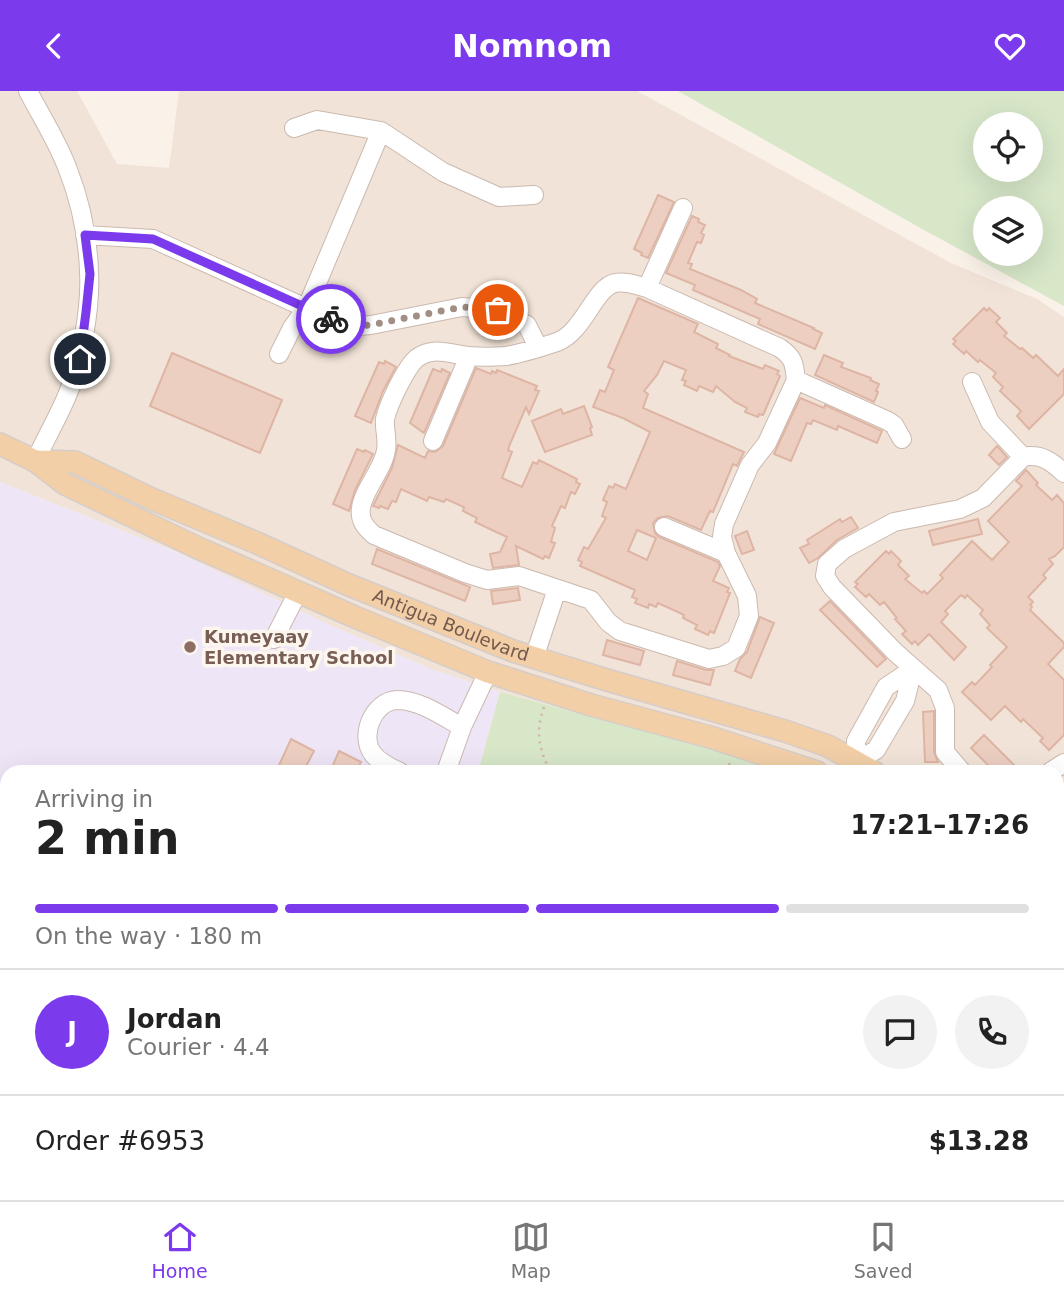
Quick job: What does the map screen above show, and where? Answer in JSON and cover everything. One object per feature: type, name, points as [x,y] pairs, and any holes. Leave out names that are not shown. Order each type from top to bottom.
[{"type":"main road","name":"Antigua Boulevard","points":[[0,444],[35,461],[65,484],[196,547],[488,672],[796,765]]},
{"type":"main road","name":"Antigua Boulevard","points":[[35,461],[75,462],[152,499],[332,577],[513,651],[785,731],[828,746],[856,765]]},
{"type":"main road","points":[[298,591],[316,580],[332,577]]},
{"type":"main road","points":[[513,679],[525,672],[534,658]]},
{"type":"street","points":[[28,91],[67,167],[79,207],[90,274],[80,359],[67,397],[35,461]]},
{"type":"street","points":[[295,128],[317,120],[381,131],[443,172],[499,197],[534,195]]},
{"type":"street","points":[[279,354],[292,328],[307,307],[381,131]]},
{"type":"street","points":[[647,288],[683,208]]},
{"type":"street","points":[[85,235],[153,239],[348,327],[462,307],[498,310],[527,325],[538,347]]},
{"type":"street","points":[[629,283],[647,288],[780,348],[794,364],[796,380],[767,443],[750,465],[724,524],[722,537],[726,553],[747,596],[749,616],[736,648],[723,656],[709,659],[620,631],[608,622],[591,600],[519,576],[487,580],[464,573],[374,535],[361,519],[361,507],[387,451],[386,417],[404,375],[414,360],[443,350],[469,356],[506,356],[559,342],[576,330],[608,286],[629,283]]},
{"type":"street","points":[[433,440],[469,356]]},
{"type":"street","points":[[796,380],[888,421],[894,425],[902,439]]},
{"type":"street","points":[[972,382],[990,422],[1023,457]]},
{"type":"street","points":[[956,765],[945,752],[945,708],[939,690],[913,669],[832,587],[825,576],[827,564],[844,549],[894,522],[960,509],[983,498],[1023,457],[1033,455],[1050,460],[1064,473]]},
{"type":"street","points":[[664,527],[726,553]]},
{"type":"street","points":[[534,658],[557,589]]},
{"type":"street","points":[[274,639],[298,591]]},
{"type":"street","points":[[864,765],[876,750],[905,701],[913,669]]},
{"type":"street","points":[[448,765],[461,727],[488,672]]},
{"type":"street","points":[[387,765],[373,755],[367,734],[376,712],[384,704],[393,700],[406,701],[425,707],[461,727]]},
{"type":"path","points":[[546,703],[538,730],[539,744],[547,765]]},
{"type":"shaded area","points":[[0,91],[77,91],[117,164],[169,168],[179,91],[637,91],[951,263],[1037,299],[1064,317],[1064,765],[757,765],[758,762],[500,692],[431,669],[330,625],[176,552],[0,482]]},
{"type":"shaded area","name":"Kumeyaay Elementary School","points":[[0,482],[176,552],[330,625],[431,669],[500,692],[480,765],[0,765]]},
{"type":"green space","points":[[678,91],[1064,91],[1064,306],[990,266],[1043,266],[1043,196],[973,196],[973,257]]},
{"type":"green space","points":[[500,692],[758,762],[757,765],[480,765]]},
{"type":"building","points":[[658,195],[674,202],[648,258],[634,249]]},
{"type":"building","points":[[692,216],[705,225],[701,233],[704,235],[701,243],[697,242],[688,263],[692,264],[690,269],[741,290],[757,299],[755,303],[822,333],[815,349],[758,324],[760,319],[693,290],[695,285],[666,273]]},
{"type":"building","points":[[638,298],[698,324],[694,332],[718,344],[716,348],[729,356],[763,369],[765,365],[779,371],[777,374],[780,376],[763,415],[759,414],[758,417],[745,412],[747,408],[716,386],[713,392],[699,386],[697,391],[684,385],[686,381],[682,380],[686,370],[664,361],[644,391],[648,394],[643,408],[744,452],[737,466],[733,464],[713,512],[710,511],[701,530],[668,516],[658,518],[653,523],[655,533],[659,537],[718,562],[720,566],[713,581],[729,588],[727,592],[730,593],[714,633],[710,631],[708,635],[695,629],[697,625],[683,618],[684,615],[658,603],[656,607],[649,604],[648,608],[635,603],[637,599],[632,597],[635,590],[580,566],[582,562],[578,560],[584,547],[588,549],[606,518],[602,516],[607,502],[603,500],[609,486],[613,488],[615,484],[626,489],[650,432],[593,407],[600,390],[605,392],[614,370],[608,367]],"holes":[[[637,530],[656,538],[647,560],[628,551]]]},
{"type":"building","points":[[984,308],[987,311],[989,308],[1000,318],[996,322],[1007,333],[1004,336],[1020,349],[1033,358],[1036,355],[1058,376],[1064,369],[1064,394],[1029,429],[1017,416],[1021,411],[1000,391],[1003,387],[993,377],[996,373],[966,351],[964,354],[953,344],[956,341],[953,339]]},
{"type":"building","points":[[172,353],[282,400],[260,453],[150,406]]},
{"type":"building","points":[[824,355],[843,363],[841,367],[871,378],[870,380],[879,384],[874,402],[815,375]]},
{"type":"building","points":[[385,361],[396,367],[371,423],[355,416],[379,362],[384,364]]},
{"type":"building","points":[[476,368],[491,374],[497,370],[537,386],[535,390],[539,391],[529,414],[526,407],[510,444],[508,450],[512,452],[502,478],[522,487],[533,462],[537,464],[539,460],[577,479],[576,482],[580,484],[575,494],[571,492],[565,508],[561,506],[552,526],[555,528],[551,542],[555,543],[549,558],[545,556],[543,559],[516,546],[519,565],[493,568],[490,554],[500,552],[507,537],[475,522],[477,518],[463,511],[464,507],[446,499],[444,502],[429,497],[427,501],[401,489],[396,502],[392,501],[388,509],[373,506],[392,468],[398,445],[425,458],[428,451],[435,452],[443,446]]},
{"type":"building","points":[[433,369],[450,373],[424,433],[410,423]]},
{"type":"building","points":[[800,398],[824,408],[825,405],[882,431],[877,443],[838,426],[837,430],[813,420],[811,424],[807,423],[791,461],[774,454]]},
{"type":"building","points":[[584,406],[592,427],[592,435],[545,452],[532,421],[561,409],[563,414]]},
{"type":"building","points":[[997,446],[1007,457],[999,465],[989,455]]},
{"type":"building","points":[[357,449],[373,454],[355,490],[349,511],[333,504]]},
{"type":"building","points":[[1026,470],[1038,483],[1036,485],[1052,500],[1057,495],[1064,503],[1064,547],[1049,559],[1053,564],[1043,575],[1046,578],[1028,597],[1033,602],[1030,610],[1064,643],[1064,647],[1048,664],[1064,680],[1064,735],[1049,750],[1040,741],[1043,738],[1005,706],[991,720],[962,692],[972,682],[975,685],[1007,647],[987,628],[990,625],[980,614],[983,610],[967,595],[965,598],[961,595],[945,611],[948,614],[941,622],[966,647],[954,660],[929,634],[918,645],[915,641],[912,644],[902,634],[906,631],[884,602],[880,605],[869,594],[866,597],[855,587],[858,584],[855,582],[886,551],[889,554],[891,551],[901,561],[898,565],[909,576],[905,579],[927,594],[943,578],[940,575],[972,541],[992,560],[1009,542],[988,521],[1022,486],[1016,481]]},
{"type":"building","points":[[851,517],[858,528],[837,540],[809,563],[800,548],[809,544],[807,540],[840,519],[842,522]]},
{"type":"building","points":[[978,519],[982,534],[933,545],[929,531]]},
{"type":"building","points":[[747,531],[754,550],[742,554],[735,536]]},
{"type":"building","points":[[377,549],[470,587],[465,601],[372,564]]},
{"type":"building","points":[[518,588],[520,600],[493,604],[491,591]]},
{"type":"building","points":[[830,601],[886,659],[877,667],[820,610]]},
{"type":"building","points":[[760,617],[774,623],[751,678],[735,671],[740,659],[747,652]]},
{"type":"building","points":[[607,640],[644,651],[640,665],[603,655]]},
{"type":"building","points":[[677,661],[714,670],[710,685],[673,675]]},
{"type":"building","points":[[934,711],[934,752],[938,762],[925,762],[923,712]]},
{"type":"building","points":[[984,735],[1014,765],[988,765],[971,748]]},
{"type":"building","points":[[291,739],[314,751],[307,765],[279,765]]},
{"type":"building","points":[[339,751],[361,762],[360,765],[333,765]]},
{"type":"way so far","points":[[331,319],[348,327],[462,307],[498,310]]},
{"type":"place","name":"Kumeyaay Elementary School","points":[[190,647]]},
{"type":"route","points":[[80,359],[90,274],[85,235],[153,239],[331,319]]}]
